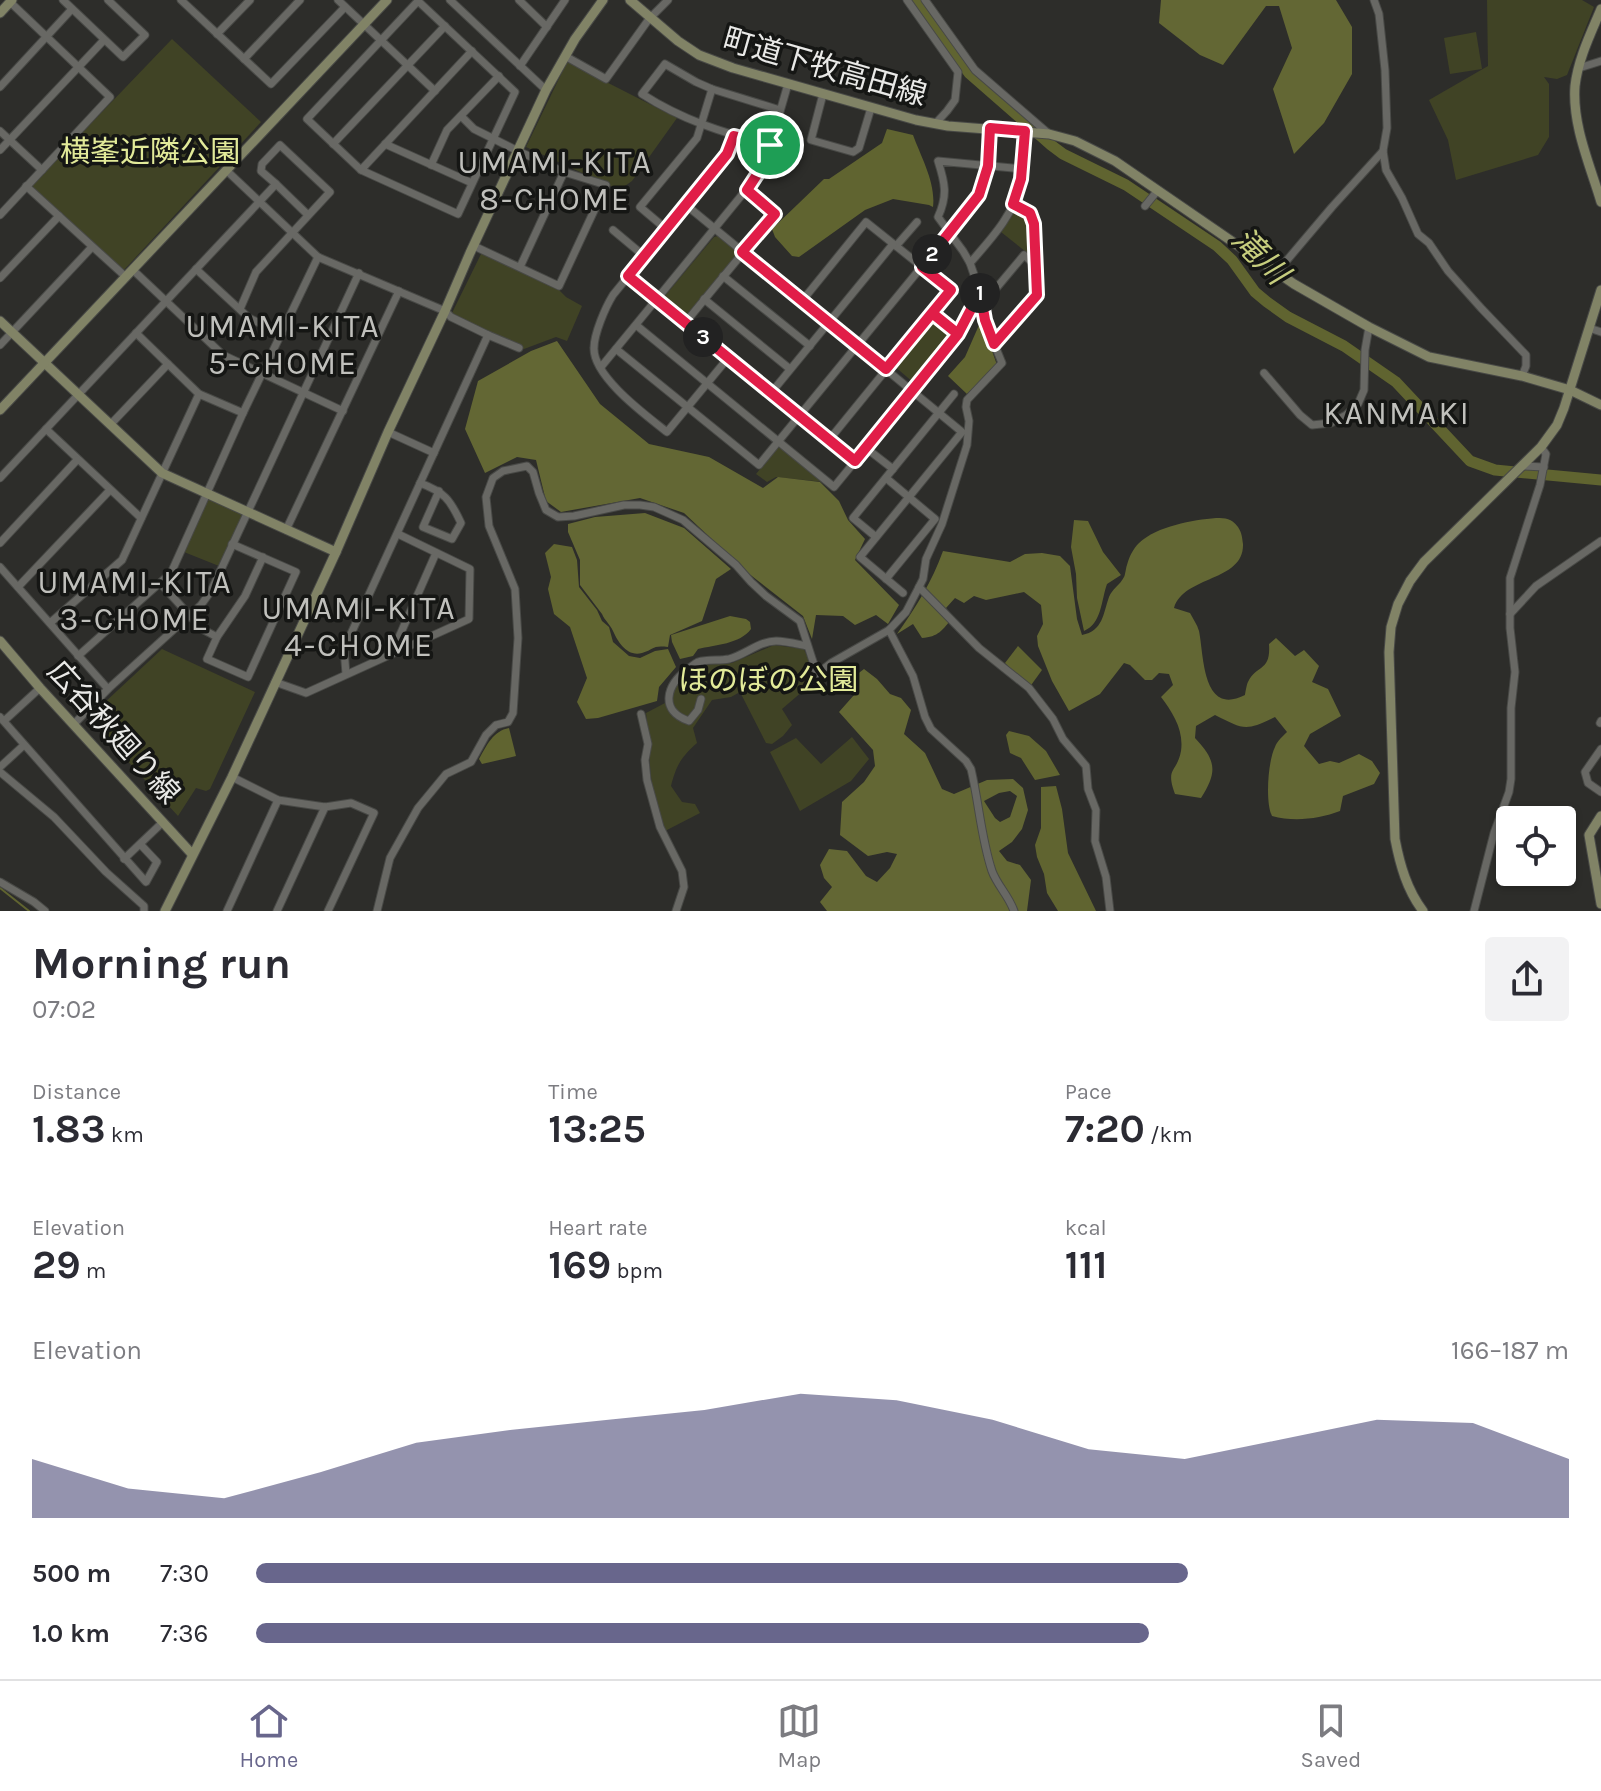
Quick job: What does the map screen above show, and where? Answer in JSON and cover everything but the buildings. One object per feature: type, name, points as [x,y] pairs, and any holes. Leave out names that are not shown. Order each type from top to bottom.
[{"type":"street","points":[[63,0],[123,57],[145,35],[108,0]]},
{"type":"street","points":[[181,0],[271,84],[345,7]]},
{"type":"street","points":[[190,9],[198,0]]},
{"type":"street","points":[[217,34],[250,0]]},
{"type":"street","points":[[244,59],[300,0]]},
{"type":"street","points":[[338,0],[435,91]]},
{"type":"street","points":[[0,410],[387,0]]},
{"type":"street","points":[[450,0],[546,90]]},
{"type":"street","points":[[519,0],[547,27]]},
{"type":"street","points":[[520,66],[565,0]]},
{"type":"street","points":[[166,910],[232,777],[546,90],[603,0]]},
{"type":"street","name":"町道下牧高田線","points":[[630,0],[649,19],[699,55],[733,68],[935,124],[1025,131],[1075,141],[1115,161],[1277,272],[1369,327],[1429,357],[1522,376],[1570,390],[1601,405]]},
{"type":"street","points":[[565,56],[606,79],[649,19],[668,0]]},
{"type":"street","points":[[907,0],[958,72],[955,100],[935,124]]},
{"type":"street","points":[[925,0],[970,63],[1049,134]]},
{"type":"street","points":[[1374,0],[1379,14],[1385,70],[1387,128],[1383,151],[1386,170],[1418,234],[1526,355],[1522,376]]},
{"type":"street","points":[[0,13],[11,1],[110,97],[0,215]]},
{"type":"street","points":[[418,1],[515,92],[458,214],[361,170],[307,119],[381,40],[418,1]]},
{"type":"street","points":[[0,87],[72,9]]},
{"type":"street","points":[[1601,9],[1575,86],[1580,134],[1601,202]]},
{"type":"street","points":[[333,144],[445,26]]},
{"type":"street","points":[[0,150],[104,40]]},
{"type":"street","points":[[361,170],[472,51]]},
{"type":"street","points":[[1579,68],[1601,61]]},
{"type":"street","points":[[958,72],[970,63]]},
{"type":"street","points":[[770,145],[702,125],[642,94],[665,64],[712,89],[780,110]]},
{"type":"street","points":[[431,165],[447,130],[499,76]]},
{"type":"street","points":[[601,367],[747,190],[762,167],[788,84]]},
{"type":"street","points":[[666,229],[640,207],[692,144],[702,125],[712,89]]},
{"type":"street","points":[[823,94],[811,140],[853,152],[859,148],[871,108]]},
{"type":"street","points":[[461,116],[474,129],[518,151],[564,172],[606,185],[559,286],[474,246]]},
{"type":"street","points":[[616,349],[759,465],[979,195],[988,166],[990,128]]},
{"type":"street","points":[[0,131],[42,170]]},
{"type":"street","points":[[970,263],[1004,223],[1013,204],[1023,169],[1025,131]]},
{"type":"street","points":[[728,358],[667,432],[621,394],[594,352],[609,302],[727,154],[734,136]]},
{"type":"street","points":[[385,144],[472,183]]},
{"type":"street","points":[[240,309],[256,272],[330,192],[280,145],[262,164],[261,171],[308,215]]},
{"type":"street","points":[[1277,272],[1383,151]]},
{"type":"street","points":[[377,911],[390,858],[418,808],[446,774],[471,762],[486,735],[496,725],[508,722],[513,713],[518,638],[515,589],[489,526],[487,507],[493,478],[503,471],[527,466],[533,472],[546,510],[558,517],[640,505],[654,507],[683,520],[736,565],[766,596],[800,621],[817,674],[889,630],[902,617],[923,579],[926,559],[942,524],[967,445],[967,400],[1002,363],[985,320],[970,263],[938,217],[945,202],[938,161],[1023,169]]},
{"type":"street","points":[[226,170],[318,257],[445,311],[451,317],[519,348]]},
{"type":"street","points":[[520,267],[564,172]]},
{"type":"street","points":[[0,478],[276,184]]},
{"type":"street","points":[[26,186],[92,247],[166,302],[223,355],[343,411]]},
{"type":"street","points":[[685,323],[775,214],[747,190]]},
{"type":"street","points":[[1145,206],[1157,192]]},
{"type":"street","points":[[994,344],[1037,295],[1034,224],[1030,213],[1013,204]]},
{"type":"street","points":[[686,205],[962,432],[860,557],[903,593]]},
{"type":"street","points":[[0,278],[59,216]]},
{"type":"street","points":[[802,301],[866,222],[951,290],[829,440]]},
{"type":"street","points":[[771,393],[894,245],[917,222]]},
{"type":"street","points":[[613,230],[644,256]]},
{"type":"street","points":[[0,345],[92,247]]},
{"type":"street","points":[[983,304],[1024,255],[1035,265]]},
{"type":"street","points":[[78,656],[171,573],[318,257]]},
{"type":"street","points":[[196,269],[249,318],[282,334]]},
{"type":"street","points":[[74,724],[201,605],[211,591],[359,273]]},
{"type":"street","points":[[628,276],[855,461]]},
{"type":"street","points":[[723,276],[810,346]]},
{"type":"street","points":[[1420,910],[1408,886],[1395,839],[1389,652],[1391,627],[1402,593],[1417,570],[1541,447],[1560,417],[1601,290]]},
{"type":"street","points":[[286,530],[399,291]]},
{"type":"street","points":[[636,325],[834,487],[958,334],[980,292]]},
{"type":"street","points":[[704,299],[790,369]]},
{"type":"street","points":[[932,313],[958,334]]},
{"type":"street","points":[[0,321],[162,473],[336,552]]},
{"type":"street","points":[[1264,373],[1312,425],[1331,423],[1358,404],[1364,390],[1369,327]]},
{"type":"street","points":[[1589,328],[1601,332]]},
{"type":"street","points":[[136,333],[199,394],[243,413]]},
{"type":"street","points":[[346,674],[344,649],[488,335]]},
{"type":"street","points":[[110,425],[168,364]]},
{"type":"street","points":[[50,623],[122,560],[199,394]]},
{"type":"street","points":[[876,537],[853,518],[954,394]]},
{"type":"street","points":[[46,429],[141,518]]},
{"type":"street","points":[[388,432],[434,453]]},
{"type":"street","points":[[1474,911],[1511,779],[1511,708],[1515,672],[1510,587],[1512,568],[1544,467],[1546,454],[1541,447]]},
{"type":"street","points":[[866,448],[893,469]]},
{"type":"street","points":[[0,543],[77,460]]},
{"type":"street","points":[[1522,466],[1544,467]]},
{"type":"street","points":[[886,478],[935,519],[886,579]]},
{"type":"street","points":[[420,483],[439,491],[454,507],[461,523],[452,539],[423,527],[439,491]]},
{"type":"street","points":[[18,587],[110,490]]},
{"type":"street","points":[[275,682],[306,693],[469,619],[470,569],[398,534]]},
{"type":"street","points":[[1510,614],[1536,586],[1601,541]]},
{"type":"street","points":[[232,544],[263,557],[296,572],[248,677],[207,659],[217,637],[245,596],[263,557]]},
{"type":"street","points":[[391,654],[436,553]]},
{"type":"street","points":[[0,567],[108,689]]},
{"type":"street","points":[[161,584],[202,629],[217,637]]},
{"type":"street","points":[[919,587],[979,648],[1029,688],[1053,719],[1063,739],[1086,766],[1088,789],[1096,810],[1095,841],[1106,877],[1110,911]]},
{"type":"street","points":[[889,630],[913,676],[931,729],[971,769],[987,855],[994,876],[1014,911]]},
{"type":"street","name":"広谷秋廻り線","points":[[0,641],[192,854]]},
{"type":"street","points":[[701,699],[698,710],[689,721],[674,712],[668,692],[681,674],[699,662],[732,659],[775,641],[807,646]]},
{"type":"street","points":[[40,688],[2,719],[146,882],[157,862],[141,845]]},
{"type":"street","points":[[641,714],[648,744],[645,760],[647,780],[660,827],[682,871],[684,887],[676,911]]},
{"type":"street","points":[[24,745],[0,770],[54,817],[106,872],[144,906],[144,911]]},
{"type":"street","points":[[1601,749],[1585,772],[1588,783],[1601,792]]},
{"type":"street","points":[[232,777],[278,800],[325,807],[351,803],[374,813],[328,911]]},
{"type":"street","points":[[227,911],[278,800]]},
{"type":"street","points":[[277,911],[325,807]]},
{"type":"street","points":[[1601,816],[1589,835],[1601,904]]},
{"type":"street","points":[[124,859],[163,822]]},
{"type":"street","points":[[0,882],[45,911]]},
{"type":"green space","points":[[1487,0],[1582,0],[1594,7],[1567,75],[1557,79],[1544,77],[1549,84],[1549,137],[1538,155],[1456,180],[1448,140],[1429,100],[1488,66]]},
{"type":"green space","points":[[1476,32],[1482,69],[1450,74],[1444,38]]},
{"type":"green space","name":"横峯近隣公園","points":[[172,39],[261,122],[123,271],[31,186]]},
{"type":"green space","points":[[567,62],[677,118],[632,181],[619,190],[526,147]]},
{"type":"green space","points":[[1017,209],[1029,214],[1030,255],[1001,232]]},
{"type":"green space","points":[[718,236],[736,251],[736,256],[684,316],[664,297]]},
{"type":"green space","points":[[482,252],[558,289],[582,306],[567,341],[556,337],[524,349],[451,315]]},
{"type":"green space","points":[[932,320],[953,334],[914,383],[893,365]]},
{"type":"green space","points":[[779,446],[824,482],[776,477],[767,482],[756,474]]},
{"type":"green space","points":[[208,498],[243,515],[219,566],[184,552]]},
{"type":"green space","name":"ほのぼの公園","points":[[774,645],[804,649],[817,679],[782,709],[792,725],[772,744],[766,743],[740,692],[712,700],[693,728],[697,743],[680,762],[671,786],[682,802],[695,804],[700,813],[665,831],[652,785],[646,713],[665,703],[679,682],[698,665],[732,663]]},
{"type":"green space","points":[[162,649],[255,692],[210,789],[196,788],[178,816],[88,718]]},
{"type":"green space","points":[[852,737],[869,759],[851,781],[800,811],[770,752],[796,738],[821,764]]},
{"type":"shaded area","points":[[1161,0],[1336,0],[1352,27],[1352,74],[1324,123],[1294,154],[1273,89],[1292,48],[1279,6],[1266,6],[1223,65],[1200,55],[1159,23]]},
{"type":"shaded area","points":[[887,129],[913,135],[930,179],[933,207],[893,199],[865,210],[799,257],[792,256],[772,229],[824,179],[829,179],[882,143]]},
{"type":"shaded area","points":[[983,316],[997,365],[967,394],[948,376],[965,357]]},
{"type":"shaded area","points":[[557,341],[600,404],[649,444],[709,457],[763,488],[778,477],[820,482],[839,501],[848,520],[865,539],[855,560],[899,605],[888,624],[876,615],[855,625],[843,616],[816,615],[812,639],[803,616],[748,573],[684,513],[640,498],[561,512],[546,501],[536,460],[517,457],[485,473],[465,429],[478,381],[531,351]]},
{"type":"shaded area","points":[[645,513],[684,528],[731,569],[716,579],[702,621],[670,635],[668,647],[656,647],[637,654],[620,644],[580,585],[580,560],[568,532],[568,524],[595,517]]},
{"type":"shaded area","points":[[1216,518],[1228,519],[1238,527],[1243,544],[1241,556],[1224,572],[1189,589],[1174,608],[1190,613],[1196,624],[1204,668],[1213,691],[1220,698],[1231,700],[1245,695],[1252,676],[1266,664],[1269,644],[1276,638],[1295,656],[1304,650],[1319,666],[1312,682],[1328,689],[1341,716],[1310,734],[1304,746],[1319,764],[1330,761],[1339,763],[1359,754],[1372,761],[1380,773],[1374,784],[1343,796],[1340,811],[1306,819],[1272,816],[1268,792],[1271,762],[1276,745],[1287,732],[1275,717],[1244,727],[1215,715],[1196,726],[1195,738],[1211,760],[1210,781],[1201,798],[1175,794],[1171,774],[1181,751],[1181,736],[1161,697],[1173,685],[1169,674],[1159,673],[1152,680],[1145,680],[1124,663],[1100,694],[1069,711],[1052,681],[1038,646],[1037,636],[1043,624],[1041,605],[1024,592],[986,600],[974,596],[964,603],[955,598],[946,608],[952,618],[936,634],[922,638],[913,624],[897,634],[923,594],[943,551],[1010,562],[1025,554],[1060,556],[1070,566],[1082,635],[1089,633],[1101,621],[1110,594],[1124,577],[1130,556],[1139,543],[1165,528]]},
{"type":"shaded area","points":[[1074,520],[1088,521],[1103,552],[1121,575],[1107,584],[1098,617],[1084,631],[1071,547]]},
{"type":"shaded area","points":[[554,544],[572,547],[577,560],[579,587],[609,627],[613,642],[629,656],[640,658],[668,649],[676,667],[659,687],[657,701],[586,719],[577,702],[587,678],[570,627],[554,614],[548,589],[551,577],[545,553]]},
{"type":"shaded area","points":[[730,616],[746,619],[751,629],[734,641],[698,649],[693,656],[680,659],[671,635]]},
{"type":"shaded area","points":[[1018,646],[1042,670],[1029,688],[1005,663]]},
{"type":"shaded area","points":[[864,669],[890,694],[901,698],[911,710],[904,734],[925,753],[942,789],[954,794],[987,780],[1013,779],[1023,788],[1028,810],[1022,829],[1012,842],[999,851],[1007,861],[1020,865],[1031,880],[1027,911],[827,911],[820,902],[832,887],[824,878],[820,865],[829,849],[847,851],[866,876],[877,882],[890,868],[897,854],[887,852],[868,856],[840,835],[842,802],[864,782],[875,766],[873,750],[839,712],[854,695],[847,682]],"holes":[[[1010,791],[1017,796],[1010,817],[1000,822],[984,801]]]},
{"type":"shaded area","points":[[509,728],[516,756],[482,764],[479,759],[491,739]]},
{"type":"shaded area","points":[[1009,731],[1029,736],[1046,751],[1060,775],[1035,780],[1021,758],[1010,753],[1006,735]]},
{"type":"shaded area","points":[[1056,786],[1068,853],[1096,911],[1058,911],[1047,893],[1035,845],[1041,828],[1041,787]]},
{"type":"waterway","name":"滝川","points":[[916,0],[969,73],[1051,145],[1126,185],[1217,246],[1267,302],[1288,317],[1344,346],[1396,382],[1470,461],[1495,470],[1601,480]]},
{"type":"waterway","points":[[0,888],[29,911]]},
{"type":"district","name":"UMAMI-KITA 8-CHOME","points":[[555,180]]},
{"type":"district","name":"UMAMI-KITA 5-CHOME","points":[[283,344]]},
{"type":"district","name":"KANMAKI","points":[[1397,413]]},
{"type":"district","name":"UMAMI-KITA 3-CHOME","points":[[135,600]]},
{"type":"district","name":"UMAMI-KITA 4-CHOME","points":[[359,626]]},
{"type":"route","points":[[770,145],[734,136],[727,154],[628,276],[855,461],[958,334],[932,313],[951,290],[922,267],[983,187],[988,166],[990,128],[1025,131],[1021,179],[1013,204],[1030,213],[1034,224],[1037,295],[994,344],[985,320],[980,292],[958,334],[932,313],[886,369],[742,252],[775,214],[747,190],[759,174],[770,145]]}]
